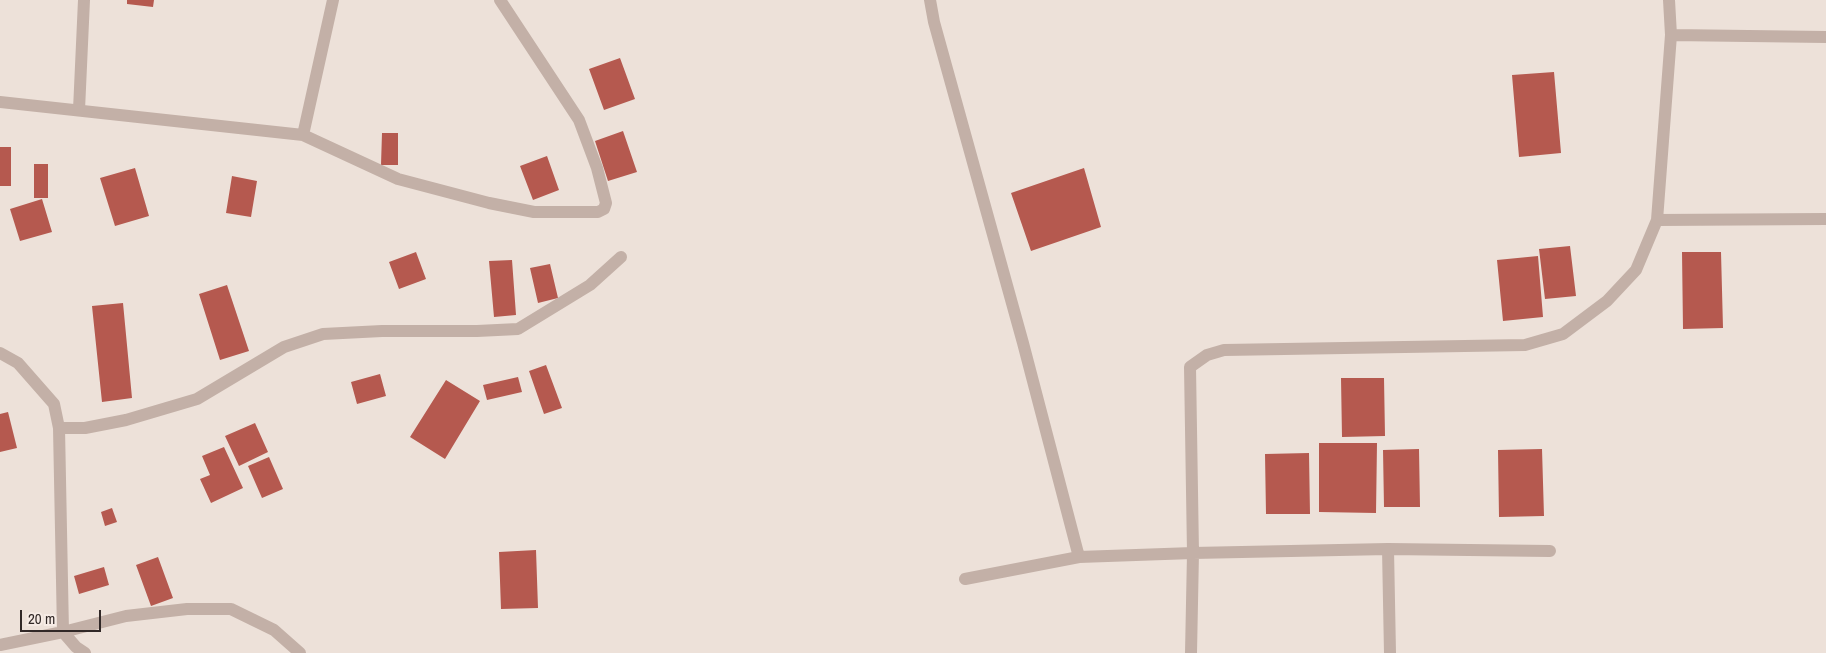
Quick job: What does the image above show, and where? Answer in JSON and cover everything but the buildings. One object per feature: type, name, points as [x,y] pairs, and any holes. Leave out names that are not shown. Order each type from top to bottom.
[{"type":"street","points":[[79,110],[84,0]]},
{"type":"street","points":[[303,135],[332,0]]},
{"type":"street","points":[[0,102],[303,135],[398,179],[488,203],[534,212],[598,212],[604,209],[606,203],[597,168],[579,120],[500,0]]},
{"type":"street","points":[[930,0],[934,22],[1020,333],[1079,558]]},
{"type":"street","points":[[1192,653],[1193,553],[1190,367],[1207,356],[1224,350],[1525,345],[1563,334],[1607,301],[1636,270],[1656,220],[1671,35],[1669,0]]},
{"type":"street","points":[[1671,35],[1826,36]]},
{"type":"street","points":[[1656,220],[1826,219]]},
{"type":"street","points":[[59,428],[85,428],[126,420],[198,399],[284,347],[323,334],[518,329],[590,285],[621,257]]},
{"type":"street","points":[[0,353],[18,363],[54,404],[59,428],[63,632],[76,647],[85,653]]},
{"type":"street","points":[[965,579],[1079,558],[1193,553],[1388,549],[1550,551]]},
{"type":"street","points":[[1388,549],[1390,653]]},
{"type":"street","points":[[0,645],[126,616],[187,609],[231,609],[274,630],[300,653]]}]
